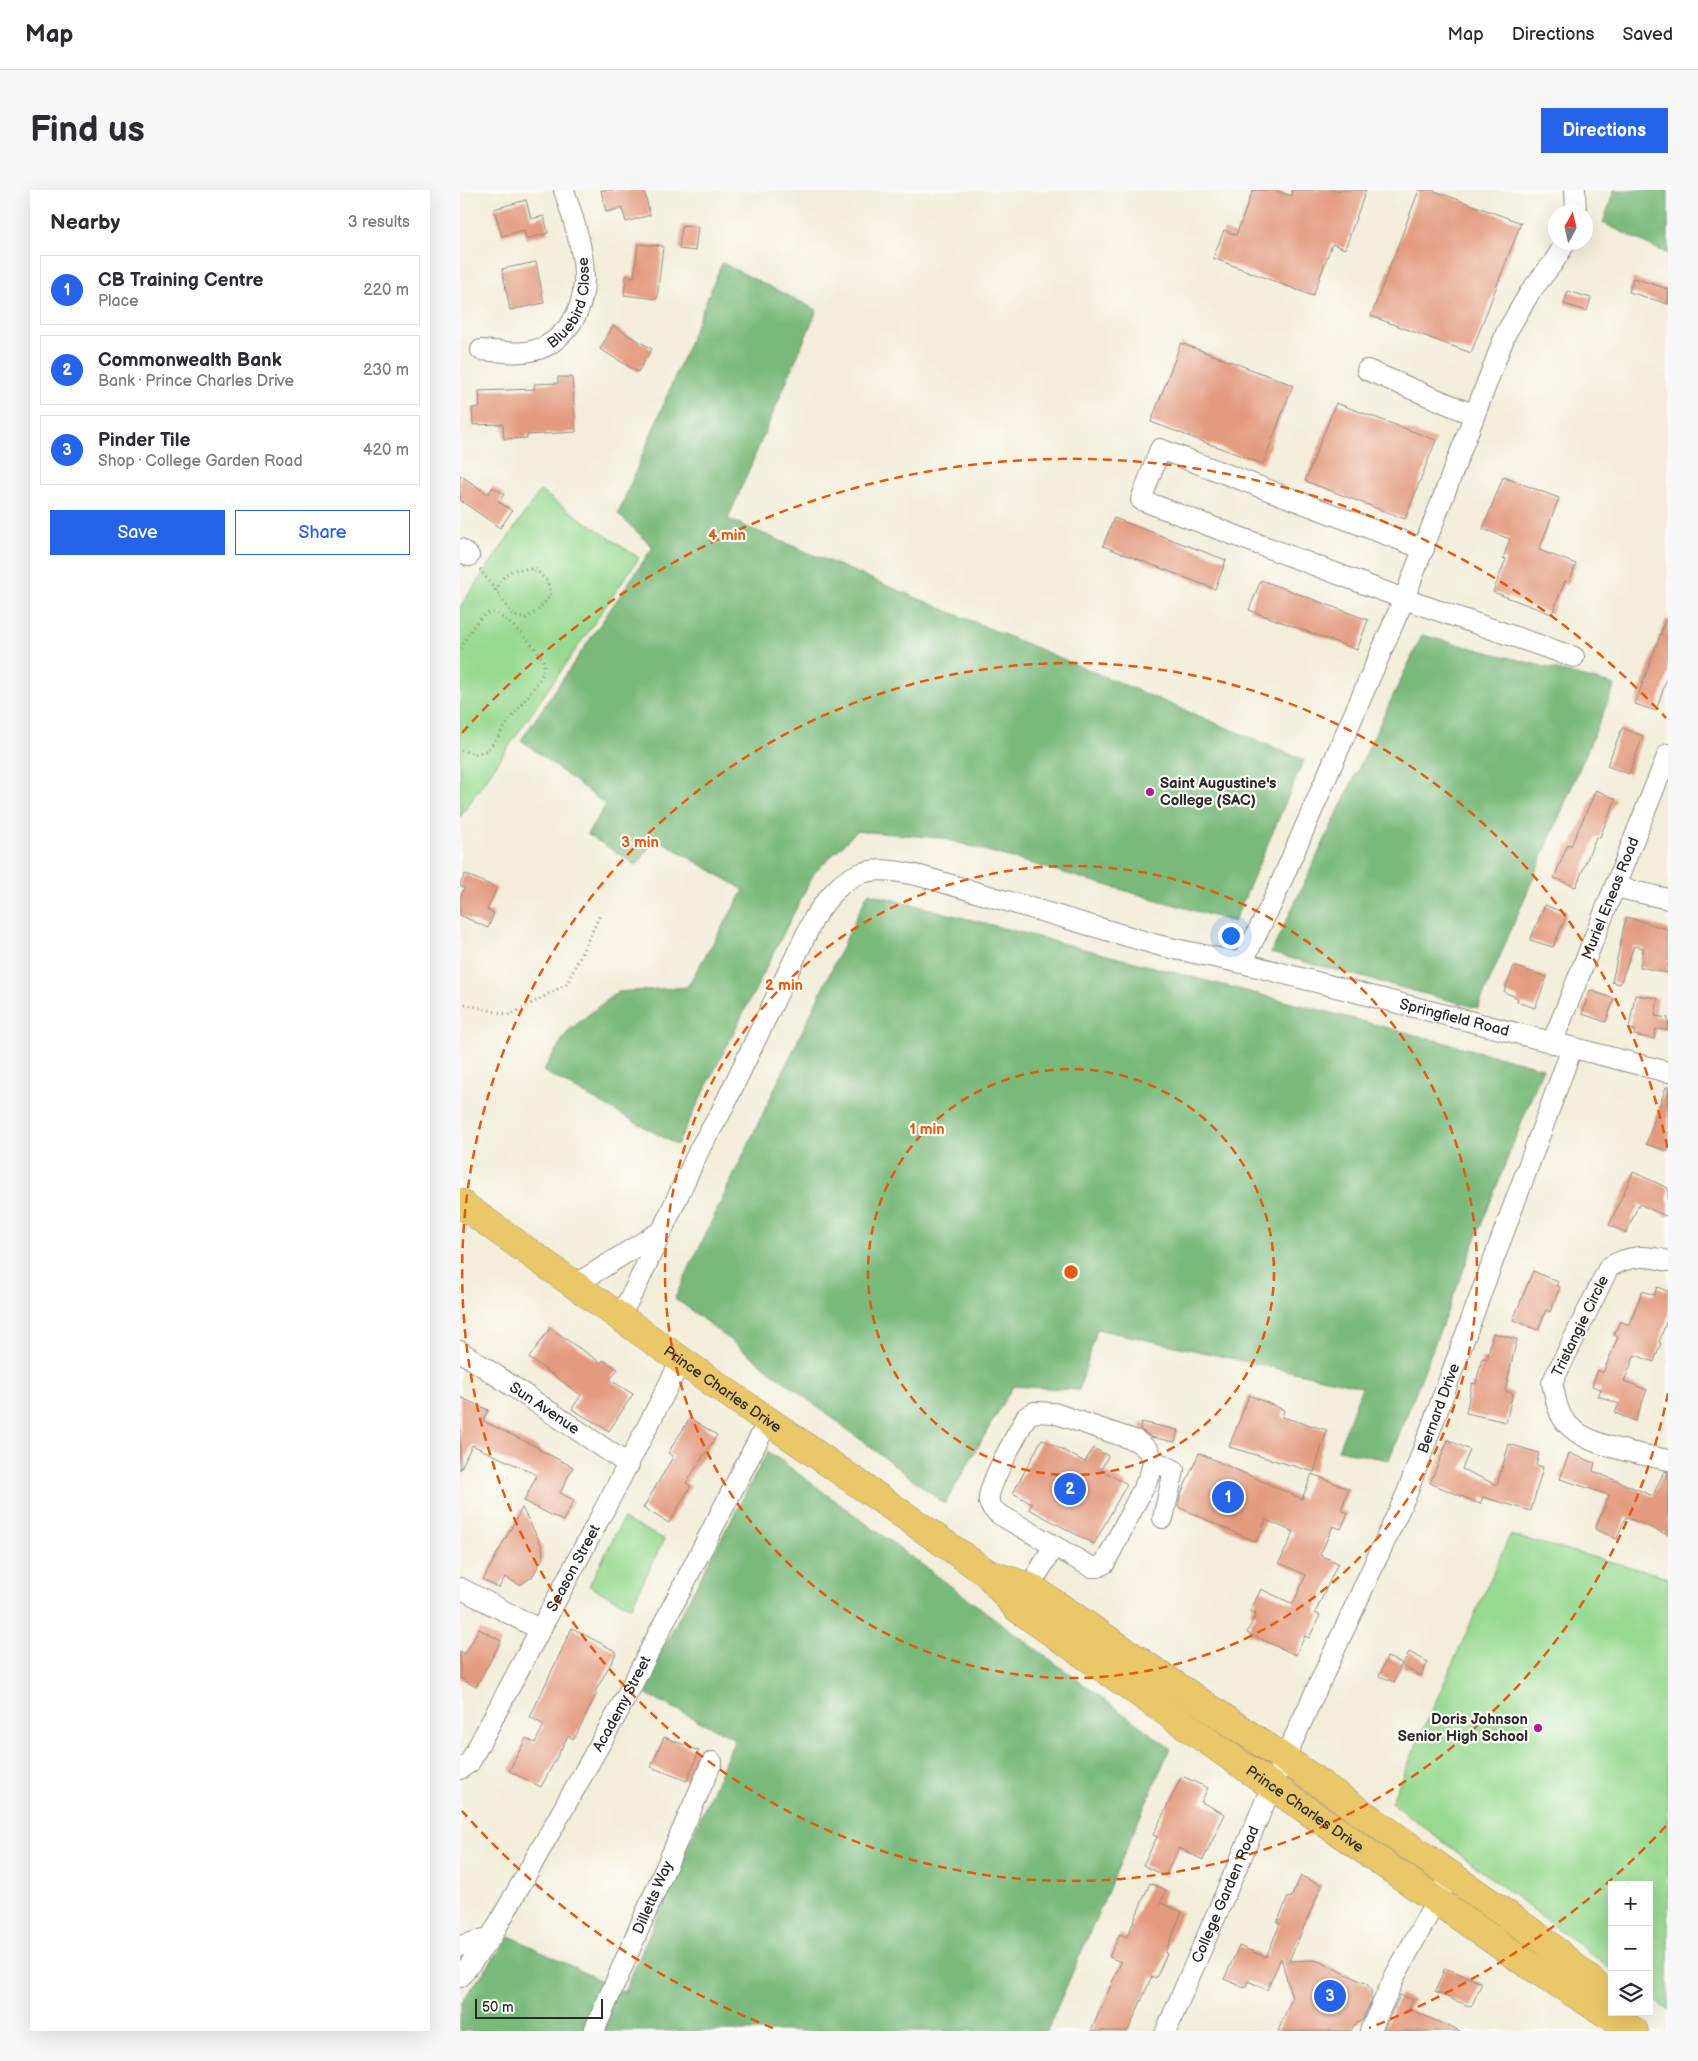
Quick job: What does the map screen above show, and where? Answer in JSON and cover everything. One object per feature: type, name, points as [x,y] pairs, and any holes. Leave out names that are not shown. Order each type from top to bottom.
[{"type":"highway","name":"Prince Charles Drive","points":[[460,1203],[681,1360],[987,1573],[1284,1759],[1543,1940],[1608,1996]]},
{"type":"highway","name":"Prince Charles Drive","points":[[1023,1597],[1272,1786],[1529,1965],[1634,2031]]},
{"type":"highway","points":[[1632,2016],[1649,2031]]},
{"type":"street","name":"Bluebird Close","points":[[481,350],[519,352],[542,348],[558,339],[576,316],[583,291],[582,254],[564,190]]},
{"type":"street","points":[[1575,190],[1576,205]]},
{"type":"street","points":[[1242,963],[1272,903],[1404,599],[1506,333],[1530,292],[1561,250]]},
{"type":"street","points":[[1367,370],[1474,415]]},
{"type":"street","points":[[1424,549],[1160,449],[1141,500],[1404,599],[1574,656]]},
{"type":"street","name":"Muriel Eneas Road","points":[[1552,1043],[1668,754]]},
{"type":"street","name":"Springfield Road","points":[[620,1316],[635,1289],[701,1146],[720,1114],[814,918],[826,900],[840,885],[857,874],[878,869],[907,873],[1161,946],[1242,963],[1668,1072]]},
{"type":"street","points":[[1615,887],[1668,899]]},
{"type":"street","name":"Bernard Drive","points":[[1284,1759],[1407,1493],[1572,1048]]},
{"type":"street","points":[[576,1284],[661,1232]]},
{"type":"street","name":"Tristangie Circle","points":[[1668,1261],[1650,1256],[1635,1257],[1609,1267],[1552,1383],[1562,1417],[1573,1431],[1591,1441],[1668,1460]]},
{"type":"street","name":"Sun Avenue","points":[[460,1351],[629,1465]]},
{"type":"street","name":"Season Street","points":[[460,1769],[470,1762],[539,1629],[629,1465],[681,1360]]},
{"type":"street","points":[[1034,1412],[1054,1414],[1137,1441],[1149,1451],[1153,1461],[1150,1475],[1102,1565],[1091,1567],[1054,1546],[1002,1516],[990,1504],[991,1487],[1026,1417],[1034,1412]]},
{"type":"street","name":"Academy Street","points":[[460,1977],[491,1937],[618,1712],[768,1421]]},
{"type":"street","points":[[1153,1461],[1174,1470],[1164,1518]]},
{"type":"street","points":[[1023,1597],[1054,1546]]},
{"type":"street","points":[[460,1588],[539,1629]]},
{"type":"street","name":"College Garden Road","points":[[1166,2031],[1284,1759]]},
{"type":"street","name":"Dilletts Way","points":[[594,2031],[712,1762]]},
{"type":"street","points":[[1370,2031],[1396,1974],[1450,1875]]},
{"type":"street","points":[[460,1946],[491,1937]]},
{"type":"path","points":[[465,552],[514,616],[525,619],[538,610],[550,596],[548,582],[535,569],[514,569],[501,578],[496,591]]},
{"type":"path","points":[[460,648],[480,619],[490,612],[495,612],[503,617],[535,648],[540,654],[544,667],[544,672],[540,679],[488,750],[475,754],[460,750]]},
{"type":"path","points":[[460,1003],[510,1015],[567,984],[600,915]]},
{"type":"green space","points":[[1614,190],[1668,190],[1668,254],[1603,223]]},
{"type":"green space","points":[[722,263],[817,310],[728,519],[1304,760],[1234,922],[942,838],[857,831],[814,873],[677,1145],[543,1071],[568,1031],[617,992],[687,987],[744,890],[656,838],[636,865],[587,834],[606,805],[521,740],[653,547],[618,514]]},
{"type":"green space","points":[[540,491],[639,558],[460,817],[460,607]]},
{"type":"green space","points":[[1422,635],[1615,685],[1478,1008],[1271,953]]},
{"type":"green space","points":[[868,893],[1543,1068],[1389,1460],[1338,1450],[1362,1387],[1097,1329],[1079,1390],[1013,1386],[945,1504],[675,1298]]},
{"type":"green space","points":[[768,1451],[1170,1748],[1047,2031],[460,2031],[460,2004],[510,1936],[624,1992],[735,1739],[640,1691]]},
{"type":"green space","points":[[623,1519],[664,1539],[631,1607],[589,1586]]},
{"type":"green space","name":"Doris Johnson Senior High School","points":[[1510,1535],[1668,1577],[1668,2010],[1653,2000],[1653,1881],[1608,1881],[1608,1967],[1391,1802]]},
{"type":"building","points":[[601,190],[644,190],[650,215],[626,222],[622,208],[606,212]]},
{"type":"building","points":[[1253,190],[1274,190],[1291,196],[1292,190],[1366,190],[1345,249],[1332,244],[1313,296],[1213,258],[1224,230],[1236,235]]},
{"type":"building","points":[[1419,190],[1432,190],[1521,223],[1471,353],[1371,316]]},
{"type":"building","points":[[526,200],[531,219],[544,216],[548,233],[526,239],[524,230],[502,236],[494,209]]},
{"type":"building","points":[[682,225],[698,227],[695,251],[679,249]]},
{"type":"building","points":[[638,244],[663,246],[657,299],[624,295],[626,276],[634,277]]},
{"type":"building","points":[[536,262],[544,303],[510,310],[502,269]]},
{"type":"building","points":[[1633,278],[1668,289],[1668,304],[1629,292]]},
{"type":"building","points":[[1568,291],[1591,298],[1587,311],[1564,304]]},
{"type":"building","points":[[613,326],[652,349],[638,372],[600,349]]},
{"type":"building","points":[[1181,343],[1293,385],[1263,464],[1151,422]]},
{"type":"building","points":[[558,377],[572,377],[576,432],[527,435],[527,438],[504,439],[503,424],[473,425],[472,408],[480,407],[479,391],[535,389],[534,384],[558,383]]},
{"type":"building","points":[[1336,403],[1436,440],[1405,519],[1305,481]]},
{"type":"building","points":[[460,475],[488,494],[493,487],[504,494],[499,502],[512,511],[500,528],[460,500]]},
{"type":"building","points":[[1503,477],[1559,498],[1539,550],[1576,564],[1569,583],[1565,581],[1552,614],[1493,592],[1506,559],[1503,558],[1510,539],[1483,529]]},
{"type":"building","points":[[1114,518],[1226,560],[1215,589],[1103,546]]},
{"type":"building","points":[[1261,580],[1368,620],[1357,650],[1249,610]]},
{"type":"building","points":[[1666,619],[1668,619],[1668,674],[1656,711],[1635,704]]},
{"type":"building","points":[[1622,728],[1643,736],[1629,774],[1607,766]]},
{"type":"building","points":[[1596,790],[1616,799],[1599,839],[1596,837],[1576,887],[1554,878],[1568,844],[1571,846]]},
{"type":"building","points":[[465,874],[497,888],[487,910],[494,913],[488,928],[460,915],[460,897],[464,888],[460,884]]},
{"type":"building","points":[[1545,905],[1567,914],[1553,947],[1530,940]]},
{"type":"building","points":[[1626,917],[1668,929],[1668,973],[1640,967],[1643,948],[1634,946],[1620,984],[1612,982]]},
{"type":"building","points":[[1514,966],[1547,977],[1535,1008],[1517,1002],[1518,998],[1504,992]]},
{"type":"building","points":[[1590,990],[1614,999],[1606,1022],[1582,1014]]},
{"type":"building","points":[[1635,995],[1658,998],[1655,1016],[1668,1018],[1668,1030],[1656,1029],[1654,1039],[1634,1035],[1635,1030],[1629,1029]]},
{"type":"building","points":[[1666,1087],[1668,1087],[1668,1151],[1646,1144]]},
{"type":"building","points":[[1633,1172],[1668,1188],[1668,1217],[1639,1204],[1626,1233],[1609,1225]]},
{"type":"building","points":[[1533,1271],[1558,1282],[1556,1286],[1560,1287],[1550,1312],[1546,1310],[1538,1330],[1513,1320]]},
{"type":"building","points":[[1657,1287],[1668,1291],[1668,1317],[1659,1342],[1661,1343],[1654,1362],[1635,1355],[1624,1381],[1647,1390],[1635,1421],[1615,1413],[1619,1404],[1598,1396],[1601,1389],[1592,1386],[1598,1370],[1603,1373],[1618,1337],[1614,1335],[1620,1321],[1629,1325],[1642,1291],[1654,1295]]},
{"type":"building","points":[[550,1328],[601,1363],[603,1360],[618,1369],[610,1380],[633,1394],[609,1431],[572,1409],[581,1395],[529,1358]]},
{"type":"building","points":[[1493,1333],[1517,1339],[1505,1391],[1513,1393],[1506,1422],[1466,1413],[1472,1383],[1476,1384],[1482,1358],[1487,1359]]},
{"type":"building","points":[[1249,1395],[1284,1410],[1282,1417],[1327,1430],[1314,1472],[1229,1447]]},
{"type":"building","points":[[460,1397],[488,1410],[483,1421],[573,1467],[560,1493],[574,1500],[563,1521],[524,1501],[537,1475],[472,1445],[460,1470]]},
{"type":"building","points":[[690,1418],[717,1435],[686,1483],[691,1486],[669,1523],[643,1508],[673,1457],[668,1453]]},
{"type":"building","points":[[1141,1422],[1178,1430],[1175,1442],[1151,1437],[1140,1429]]},
{"type":"building","points":[[1042,1439],[1085,1462],[1093,1448],[1108,1456],[1101,1470],[1127,1484],[1094,1544],[1029,1509],[1032,1504],[1013,1493]]},
{"type":"building","points":[[1448,1440],[1470,1450],[1462,1469],[1497,1485],[1509,1444],[1539,1453],[1536,1465],[1543,1467],[1531,1511],[1483,1497],[1480,1504],[1430,1483]]},
{"type":"building","points":[[1199,1453],[1302,1499],[1312,1474],[1349,1489],[1341,1510],[1348,1513],[1341,1529],[1333,1526],[1320,1555],[1338,1563],[1315,1613],[1320,1615],[1309,1638],[1305,1636],[1296,1655],[1247,1633],[1256,1614],[1250,1612],[1261,1589],[1293,1604],[1306,1575],[1279,1563],[1294,1532],[1266,1520],[1256,1542],[1178,1507],[1181,1494]]},
{"type":"building","points":[[1569,1453],[1595,1463],[1593,1471],[1653,1496],[1664,1471],[1668,1472],[1668,1535],[1626,1517],[1617,1539],[1595,1529],[1609,1495],[1560,1479]]},
{"type":"building","points":[[522,1508],[542,1546],[543,1558],[532,1577],[520,1585],[505,1577],[499,1588],[483,1580]]},
{"type":"building","points":[[572,1628],[617,1652],[595,1692],[597,1693],[574,1739],[568,1736],[541,1787],[509,1771],[526,1738],[535,1743],[544,1725],[530,1717]]},
{"type":"building","points":[[479,1629],[501,1641],[476,1687],[460,1678],[460,1651],[465,1654]]},
{"type":"building","points":[[1409,1652],[1428,1662],[1421,1676],[1402,1666]]},
{"type":"building","points":[[1387,1657],[1402,1663],[1394,1682],[1379,1676]]},
{"type":"building","points":[[664,1737],[699,1751],[687,1781],[651,1767]]},
{"type":"building","points":[[1182,1776],[1208,1788],[1201,1802],[1225,1814],[1203,1860],[1179,1848],[1165,1876],[1143,1865],[1157,1837],[1153,1835]]},
{"type":"building","points":[[1301,1876],[1322,1885],[1289,1961],[1314,1960],[1321,1962],[1367,1984],[1371,1990],[1371,2001],[1362,2020],[1354,2025],[1351,2031],[1278,2031],[1292,1998],[1281,1958],[1267,1990],[1248,1981],[1245,1988],[1224,1979],[1239,1946],[1266,1957],[1280,1924],[1277,1923],[1288,1897],[1291,1898]]},
{"type":"building","points":[[1150,1883],[1166,1890],[1161,1903],[1182,1912],[1165,1953],[1167,1954],[1156,1978],[1152,1976],[1128,2031],[1091,2031],[1121,1962],[1109,1957],[1120,1934],[1127,1937]]},
{"type":"building","points":[[1445,1968],[1482,1983],[1471,2007],[1435,1992]]},
{"type":"building","points":[[1400,1995],[1413,2000],[1409,2009],[1460,2031],[1383,2031]]},
{"type":"place","name":"Saint Augustine's College (SAC)","points":[[1150,792]]},
{"type":"place","name":"Commonwealth Bank","points":[[1070,1489]]},
{"type":"place","name":"CB Training Centre","points":[[1228,1497]]},
{"type":"place","name":"Doris Johnson Senior High School","points":[[1538,1728]]},
{"type":"place","name":"Pinder Tile","points":[[1330,1996]]}]
